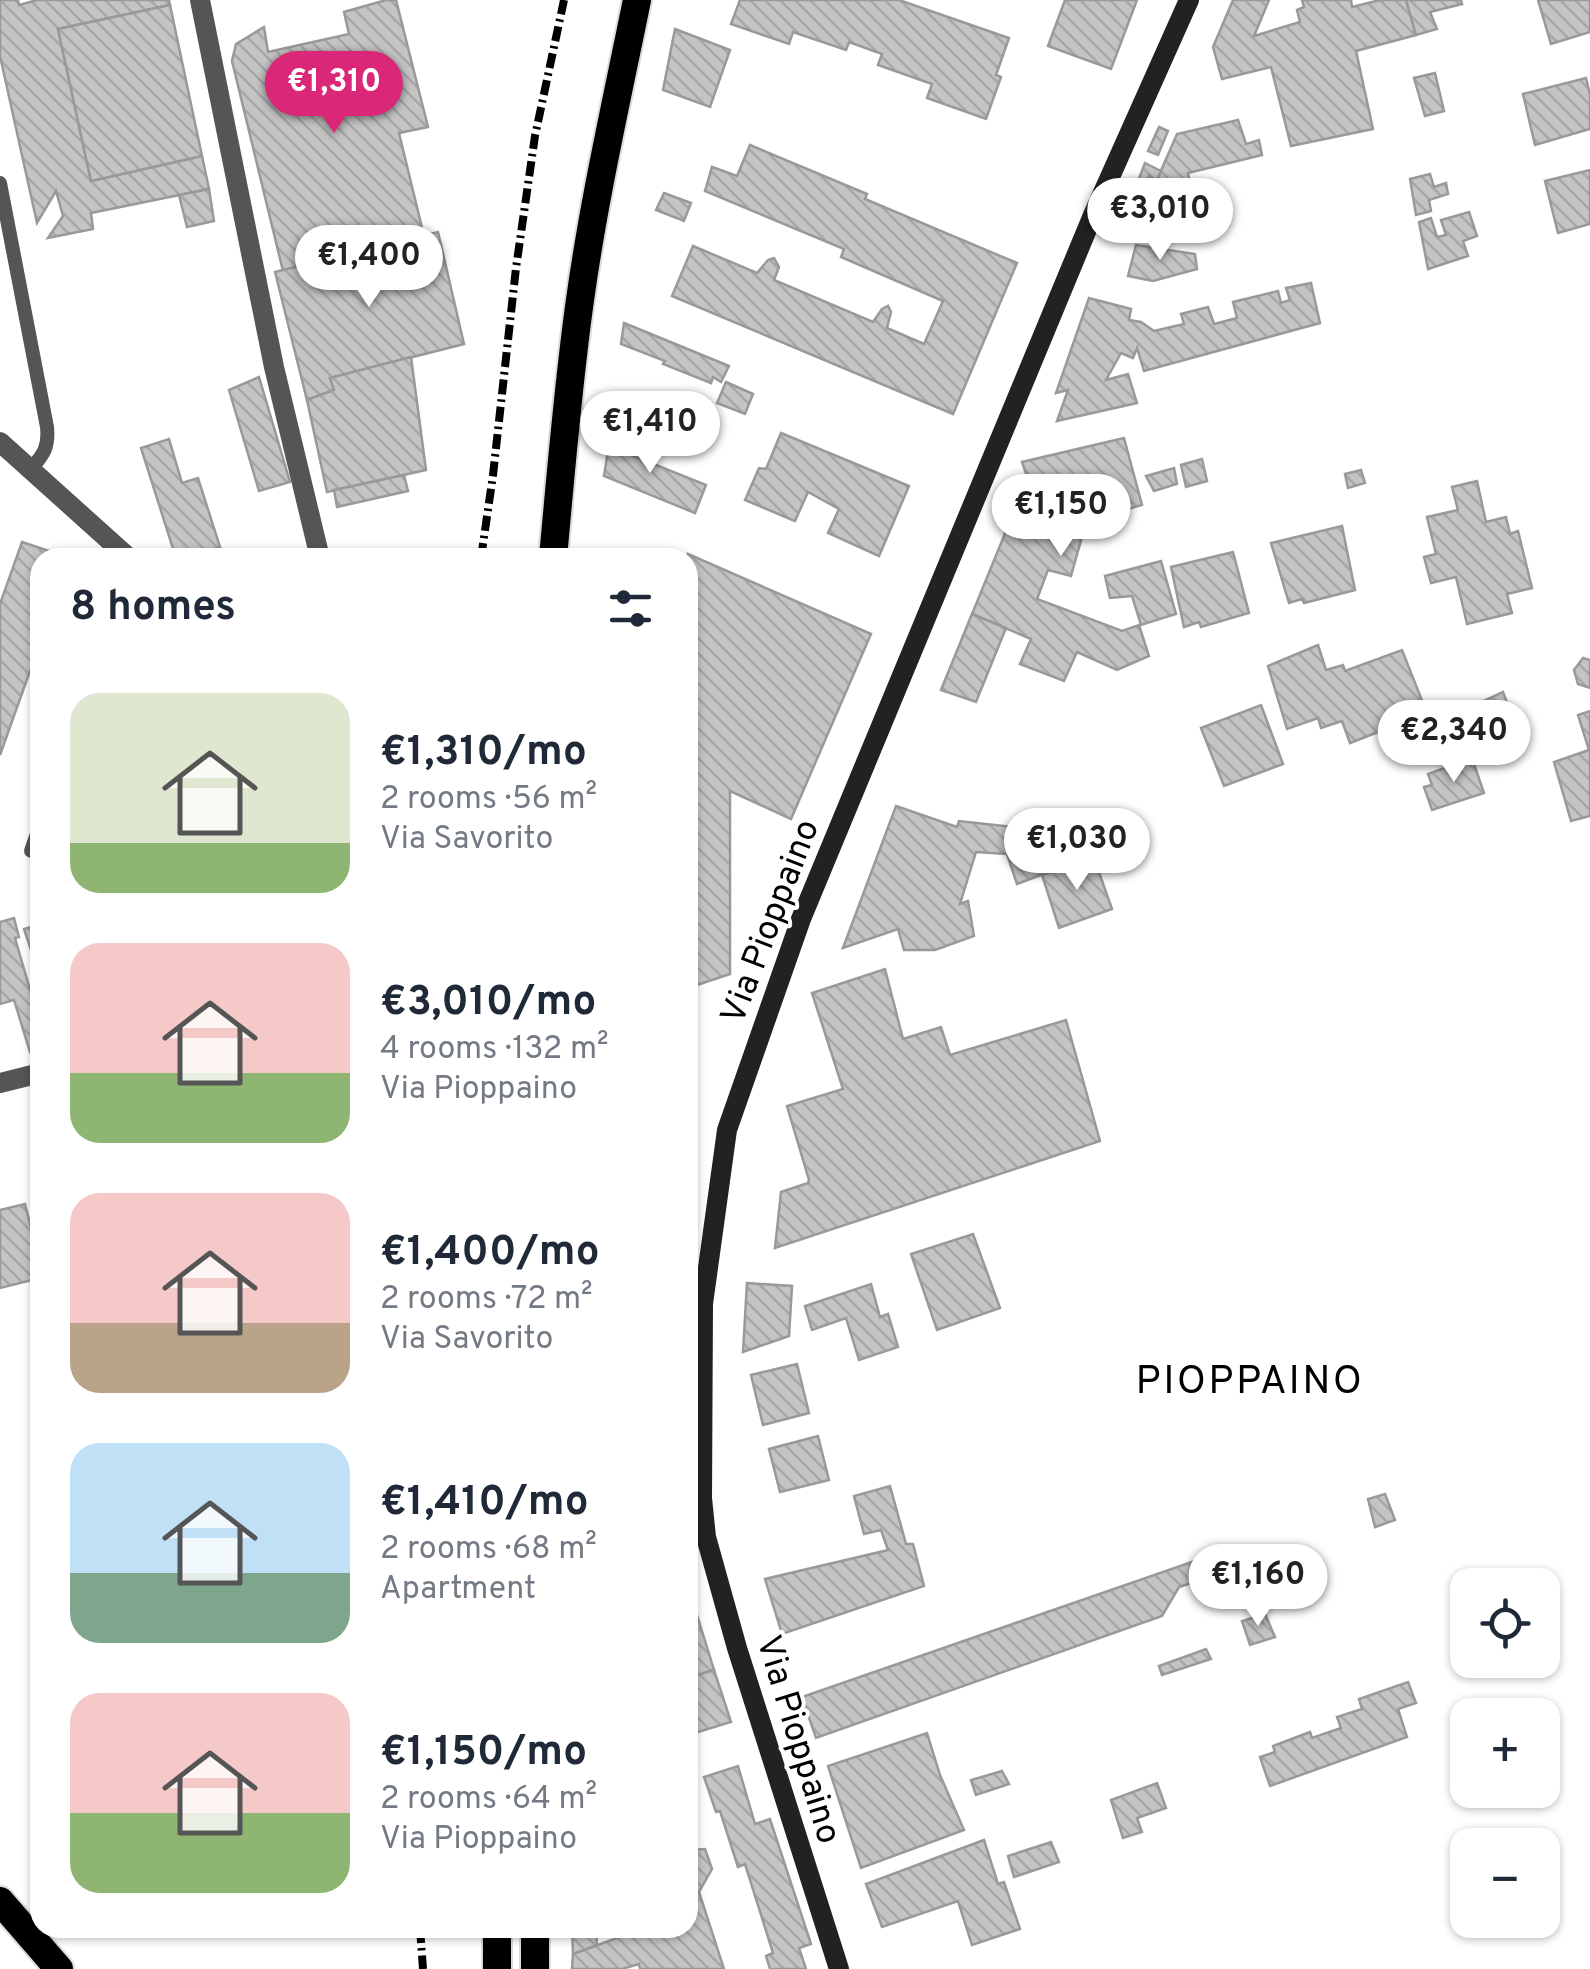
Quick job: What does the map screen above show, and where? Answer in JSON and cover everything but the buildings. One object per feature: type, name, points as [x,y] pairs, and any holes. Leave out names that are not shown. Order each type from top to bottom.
[{"type":"highway","points":[[554,548],[580,297],[638,0]]},
{"type":"highway","points":[[0,1901],[30,1936]]},
{"type":"highway","points":[[32,1938],[59,1969]]},
{"type":"highway","points":[[497,1938],[497,1969]]},
{"type":"highway","points":[[535,1938],[535,1969]]},
{"type":"main road","name":"Via Pioppaino","points":[[698,1415],[702,1304],[728,1130],[802,919],[1094,215],[1189,0]]},
{"type":"main road","name":"Via Pioppaino","points":[[698,1509],[737,1648],[838,1969]]},
{"type":"street","points":[[200,0],[274,368],[318,548]]},
{"type":"street","points":[[0,442],[119,548]]},
{"type":"street","points":[[0,1084],[30,1079]]},
{"type":"lane","points":[[0,183],[47,426],[46,452],[31,469]]},
{"type":"railway","points":[[482,548],[535,136],[564,0]]},
{"type":"railway","points":[[421,1938],[423,1969]]},
{"type":"district","name":"PIOPPAINO","points":[[1250,1379]]}]
